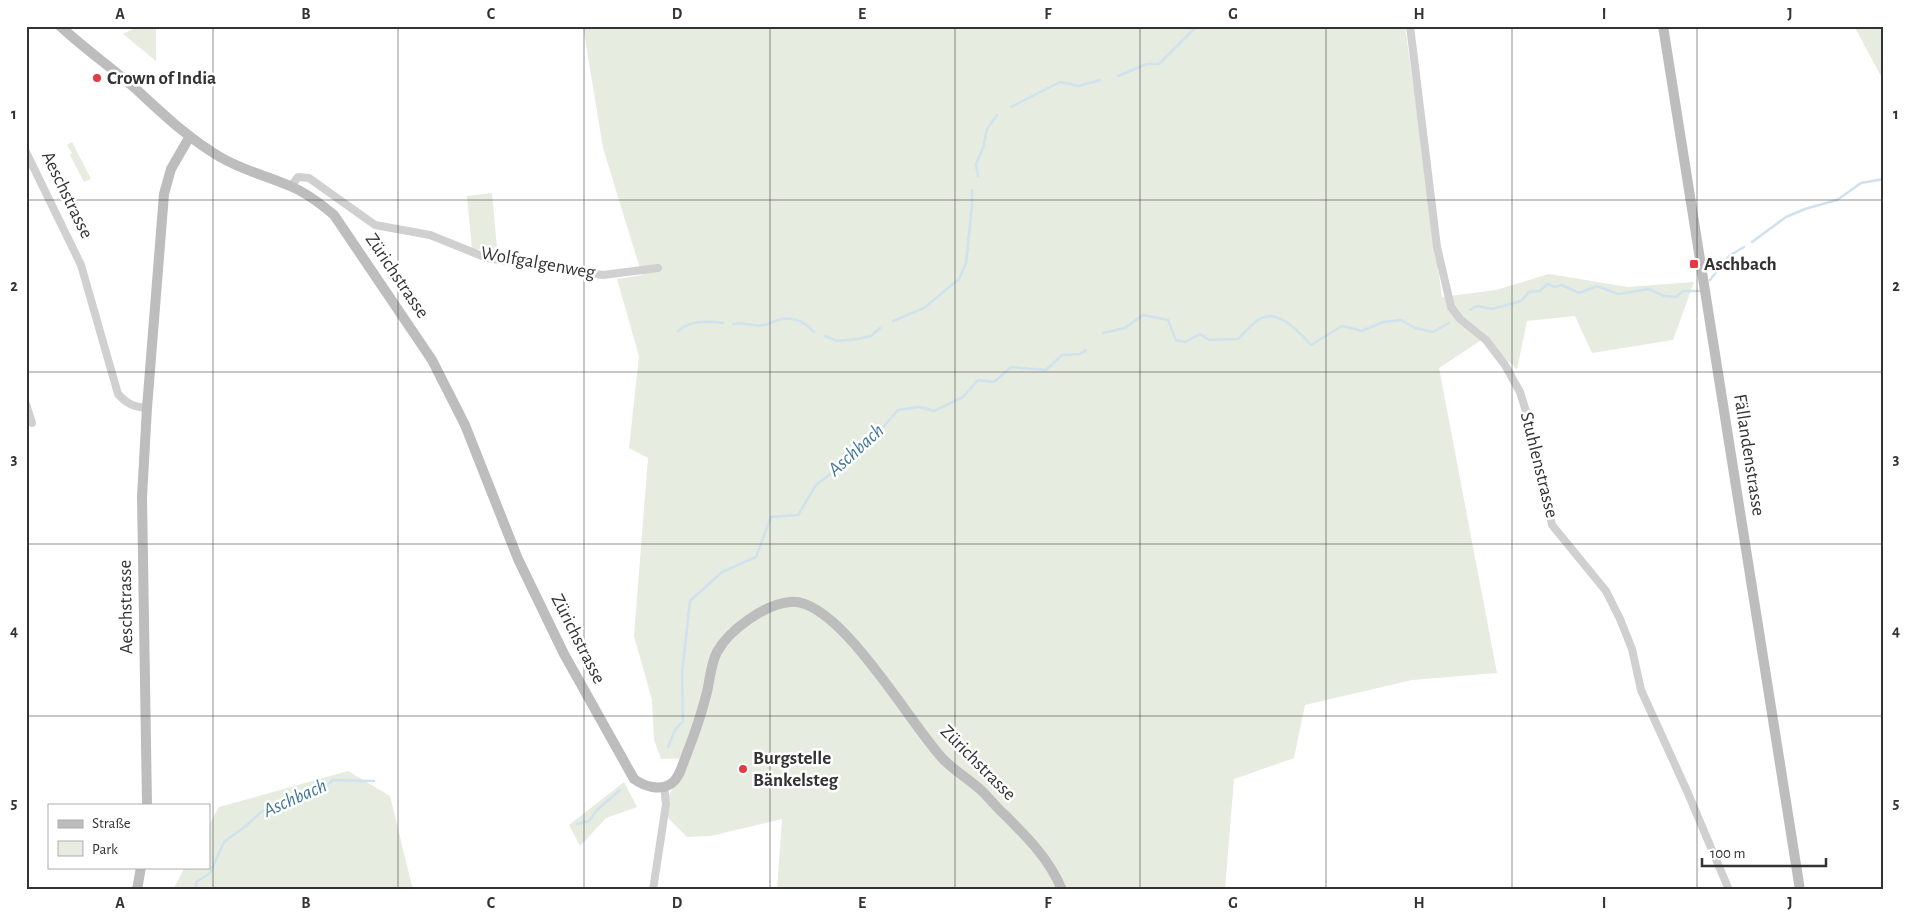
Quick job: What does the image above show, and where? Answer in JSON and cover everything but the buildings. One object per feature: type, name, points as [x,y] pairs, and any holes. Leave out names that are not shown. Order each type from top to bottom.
[{"type":"street","name":"Zürichstrasse","points":[[60,26],[210,151],[242,169],[291,186],[316,200],[334,216],[432,360],[465,425],[518,559],[577,679],[634,779],[652,787],[664,786],[672,783],[678,775],[698,728],[716,653],[729,634],[746,621],[779,604],[790,601],[807,604],[837,626],[871,663],[944,760],[983,792],[1038,848],[1062,890]]},
{"type":"street","name":"Stuhlenstrasse","points":[[1410,26],[1437,247],[1451,307],[1460,318],[1486,340],[1504,364],[1520,392],[1552,525],[1606,591],[1620,619],[1632,649],[1641,690],[1688,791],[1729,890]]},
{"type":"street","name":"Fällandenstrasse","points":[[1663,26],[1800,890]]},
{"type":"street","name":"Aeschstrasse","points":[[147,804],[142,541],[147,408],[164,194],[171,169],[190,136]]},
{"type":"street","name":"Aeschstrasse","points":[[26,152],[81,265],[118,394],[126,403],[136,407],[147,408]]},
{"type":"street","name":"Wolfgalgenweg","points":[[291,186],[298,177],[310,178],[374,225],[430,236],[487,258],[603,275],[658,268]]},
{"type":"street","points":[[26,404],[32,423]]},
{"type":"street","points":[[654,890],[666,804],[664,786]]},
{"type":"street","points":[[137,890],[141,868]]},
{"type":"green space","points":[[138,26],[156,26],[156,61],[123,34]]},
{"type":"green space","points":[[583,26],[1405,26],[1442,297],[1496,290],[1549,274],[1628,287],[1694,282],[1673,340],[1592,353],[1575,316],[1527,321],[1517,369],[1483,339],[1439,368],[1497,673],[1412,680],[1305,705],[1294,758],[1234,779],[1225,890],[777,890],[782,819],[711,836],[687,837],[667,817],[668,798],[687,758],[661,759],[654,740],[652,700],[634,636],[648,458],[629,448],[639,356],[617,279],[642,275],[603,148]]},
{"type":"green space","points":[[1854,26],[1884,26],[1884,74],[1881,76]]},
{"type":"green space","points":[[72,142],[91,179],[84,182],[67,145]]},
{"type":"green space","points":[[492,193],[497,248],[472,250],[467,196]]},
{"type":"green space","points":[[348,771],[390,796],[413,890],[173,890],[184,868],[210,868],[210,823],[219,807]]},
{"type":"green space","points":[[624,782],[637,807],[606,818],[580,846],[569,825]]},
{"type":"waterway","points":[[1118,76],[1147,64],[1159,64],[1197,26]]},
{"type":"waterway","points":[[1011,107],[1060,82],[1079,86],[1100,80]]},
{"type":"waterway","points":[[978,176],[976,164],[983,148],[987,129],[997,115]]},
{"type":"waterway","name":"Aschbach","points":[[1752,242],[1786,217],[1805,209],[1837,200],[1861,183],[1884,179]]},
{"type":"waterway","points":[[893,321],[924,308],[959,279],[966,263],[972,190]]},
{"type":"waterway","name":"Aschbach","points":[[1710,280],[1729,256],[1744,247]]},
{"type":"waterway","name":"Aschbach","points":[[1470,310],[1477,306],[1492,309],[1521,301],[1529,292],[1540,291],[1547,284],[1555,287],[1562,285],[1579,293],[1597,286],[1618,294],[1649,289],[1664,296],[1676,297],[1683,291],[1699,291]]},
{"type":"waterway","name":"Aschbach","points":[[1103,333],[1125,328],[1143,315],[1168,320],[1176,340],[1185,342],[1200,334],[1209,340],[1238,339],[1258,320],[1273,317],[1288,323],[1311,345],[1342,326],[1362,331],[1383,322],[1401,320],[1415,328],[1433,332],[1449,323]]},
{"type":"waterway","points":[[733,324],[767,325],[786,318],[806,324],[814,332]]},
{"type":"waterway","points":[[678,331],[693,323],[723,323]]},
{"type":"waterway","points":[[825,336],[837,341],[858,339],[871,336],[880,328]]},
{"type":"waterway","name":"Aschbach","points":[[668,747],[675,730],[683,721],[682,673],[690,601],[722,572],[756,557],[771,517],[798,515],[816,485],[855,455],[863,438],[879,432],[898,410],[919,407],[934,411],[963,397],[978,380],[994,382],[1011,367],[1046,370],[1062,355],[1080,354],[1086,350]]},
{"type":"waterway","name":"Aschbach","points":[[196,890],[196,882],[210,873],[224,842],[261,812],[306,790],[325,787],[333,780],[374,781]]},
{"type":"waterway","name":"Aschbach","points":[[577,824],[589,821],[597,810],[620,790]]},
{"type":"place","name":"Crown of India","points":[[97,78]]},
{"type":"place","name":"Aschbach","points":[[1694,264]]},
{"type":"place","name":"Burgstelle Bänkelsteg","points":[[743,769]]}]
